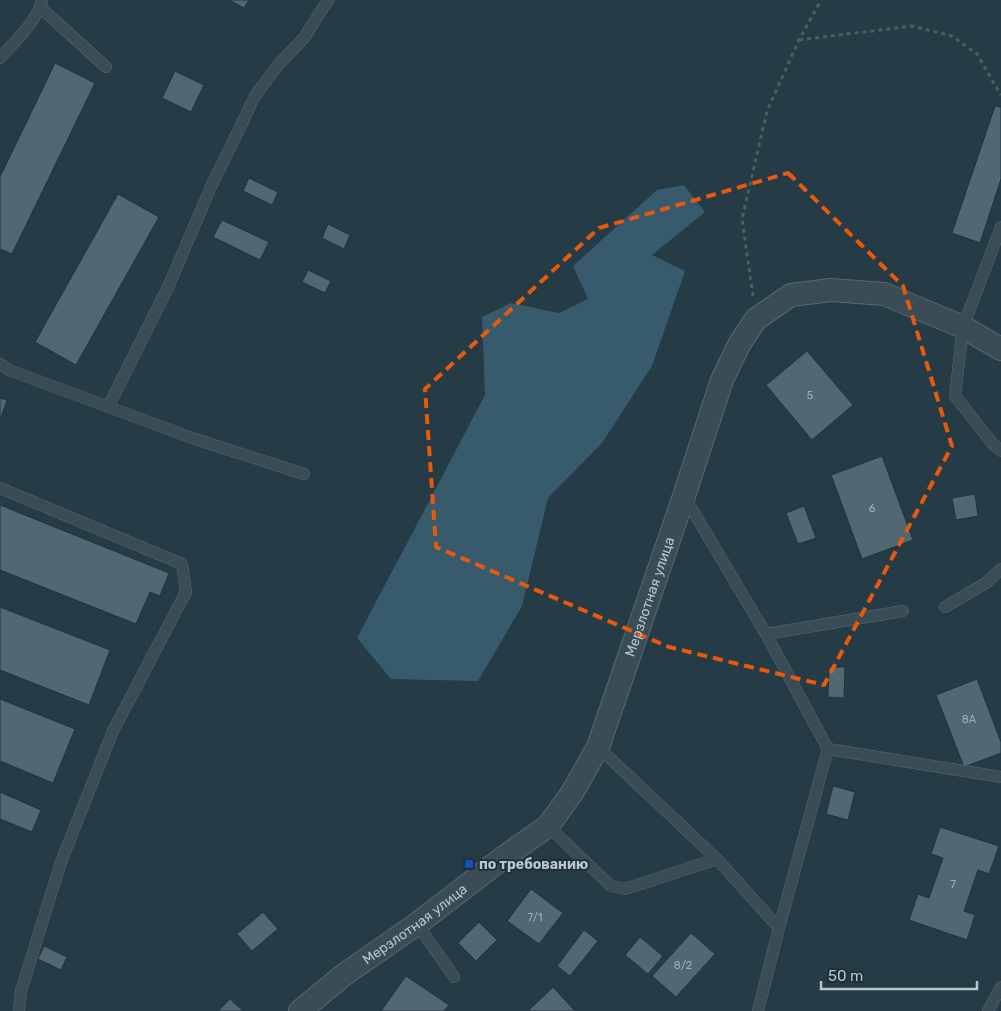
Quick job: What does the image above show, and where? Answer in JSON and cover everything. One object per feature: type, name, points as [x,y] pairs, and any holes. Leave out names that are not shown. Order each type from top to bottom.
[{"type":"street","name":"Мерзлотная улица","points":[[300,1011],[345,974],[417,924],[504,857],[548,826],[572,793],[598,747],[722,380],[740,343],[756,319],[791,295],[831,290],[884,294],[963,326],[1001,349]]},
{"type":"lane","points":[[108,407],[169,284],[210,189],[255,96],[278,65],[304,38],[328,0]]},
{"type":"lane","points":[[0,58],[18,38],[42,4],[106,67]]},
{"type":"lane","points":[[1001,226],[963,326],[955,396],[992,444],[1001,451]]},
{"type":"lane","points":[[0,364],[8,370],[192,438],[304,474]]},
{"type":"lane","points":[[0,488],[182,564],[186,592],[113,732],[61,862],[21,991],[18,1011]]},
{"type":"lane","points":[[684,496],[766,634],[828,749],[758,1011]]},
{"type":"lane","points":[[945,607],[986,583],[1001,570]]},
{"type":"lane","points":[[766,634],[903,611]]},
{"type":"lane","points":[[598,747],[717,859],[779,928]]},
{"type":"lane","points":[[828,749],[1001,777]]},
{"type":"lane","points":[[548,826],[611,886],[625,889],[717,859]]},
{"type":"lane","points":[[417,924],[454,977]]},
{"type":"lane","points":[[988,1011],[1001,987]]},
{"type":"path","points":[[756,319],[742,219],[767,111],[799,40],[821,0]]},
{"type":"path","points":[[799,40],[912,26],[952,36],[977,54],[1001,95]]},
{"type":"highlighted area","points":[[788,173],[903,286],[952,446],[824,685],[669,647],[436,547],[425,389],[599,228]]},
{"type":"water","points":[[684,185],[705,212],[652,255],[685,271],[652,366],[602,443],[548,498],[522,606],[478,681],[391,679],[357,638],[485,395],[482,317],[511,303],[559,313],[588,299],[573,266],[657,190]]},
{"type":"building","points":[[229,0],[249,0],[244,8]]},
{"type":"building","points":[[55,63],[95,83],[12,254],[0,249],[0,177]]},
{"type":"building","points":[[175,71],[204,85],[191,112],[162,98]]},
{"type":"building","points":[[995,106],[1001,107],[1001,179],[980,243],[952,233]]},
{"type":"building","points":[[249,178],[278,192],[272,205],[243,191]]},
{"type":"building","points":[[118,194],[159,217],[76,365],[35,342]]},
{"type":"building","points":[[222,220],[269,242],[260,260],[213,237]]},
{"type":"building","points":[[328,224],[350,235],[344,249],[322,238]]},
{"type":"building","points":[[308,270],[331,281],[325,293],[302,282]]},
{"type":"building","points":[[807,351],[853,405],[812,440],[766,385]]},
{"type":"building","points":[[0,398],[7,400],[0,420]]},
{"type":"building","points":[[882,456],[913,540],[862,559],[831,475]]},
{"type":"building","points":[[975,494],[978,516],[956,520],[952,498]]},
{"type":"building","points":[[0,505],[169,573],[160,596],[150,592],[136,624],[0,570]]},
{"type":"building","points":[[804,506],[816,538],[798,544],[786,513]]},
{"type":"building","points":[[0,607],[110,650],[89,705],[0,670]]},
{"type":"building","points":[[829,667],[845,667],[844,698],[828,697]]},
{"type":"building","points":[[977,679],[1001,742],[1001,753],[964,767],[936,695]]},
{"type":"building","points":[[0,699],[75,729],[53,783],[0,761]]},
{"type":"building","points":[[833,786],[855,792],[848,820],[826,814]]},
{"type":"building","points":[[0,792],[41,810],[32,832],[0,819]]},
{"type":"building","points":[[940,827],[999,846],[989,874],[978,870],[964,911],[975,915],[967,940],[909,920],[918,894],[929,898],[943,858],[931,854]]},
{"type":"building","points":[[531,889],[563,913],[539,944],[507,921]]},
{"type":"building","points":[[263,912],[278,929],[252,951],[237,934]]},
{"type":"building","points":[[479,922],[497,940],[476,961],[458,943]]},
{"type":"building","points":[[584,930],[598,941],[570,976],[557,966]]},
{"type":"building","points":[[691,933],[715,954],[676,997],[652,976]]},
{"type":"building","points":[[640,937],[663,956],[648,974],[625,955]]},
{"type":"building","points":[[44,946],[67,957],[61,970],[38,959]]},
{"type":"building","points":[[406,976],[449,1005],[444,1011],[381,1011]]},
{"type":"building","points":[[553,987],[575,1011],[528,1011]]},
{"type":"building","points":[[230,999],[243,1011],[218,1011]]},
{"type":"place","name":"по требованию","points":[[469,864]]}]
